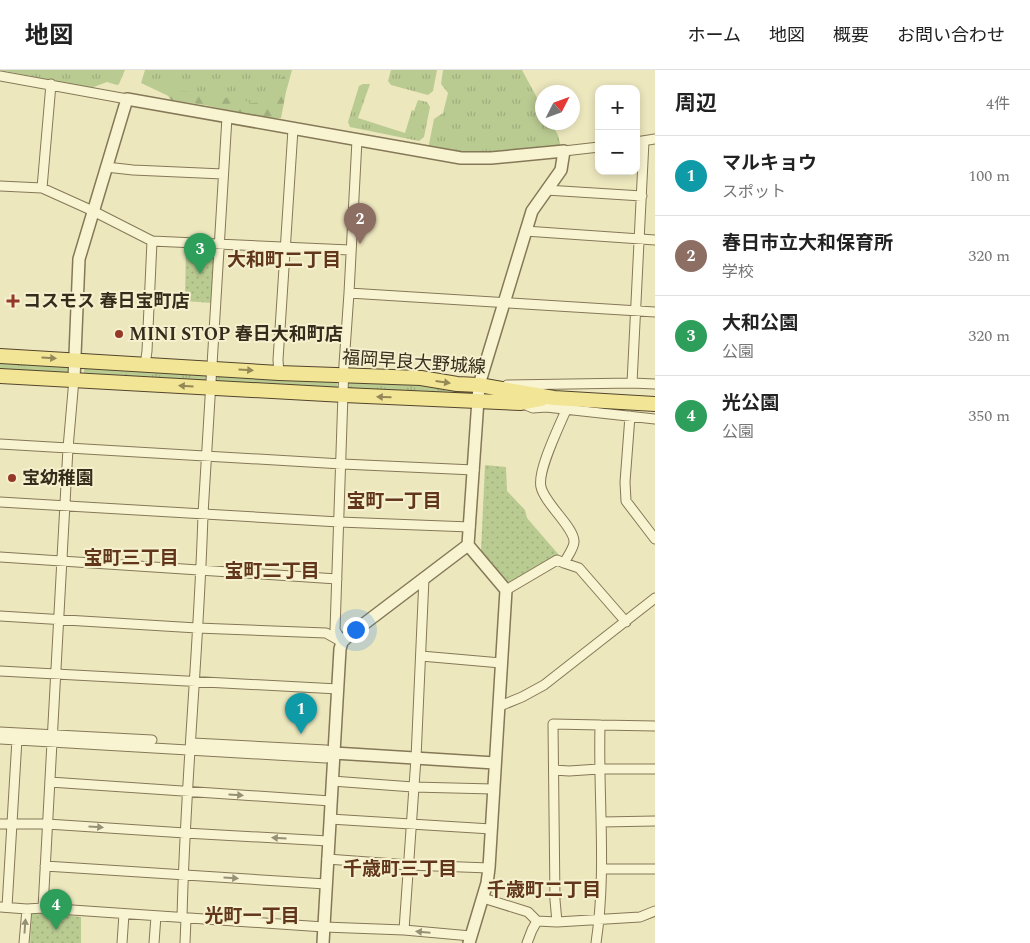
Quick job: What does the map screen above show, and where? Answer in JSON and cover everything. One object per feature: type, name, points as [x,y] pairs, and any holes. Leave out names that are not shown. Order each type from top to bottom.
[{"type":"main road","name":"福岡早良大野城線","points":[[0,356],[75,359],[279,373],[421,378],[456,384],[479,385],[554,398],[655,404]]},
{"type":"main road","name":"福岡早良大野城線","points":[[0,376],[521,403],[554,398]]},
{"type":"street","points":[[0,76],[461,158],[492,158],[595,147]]},
{"type":"street","points":[[42,188],[51,84]]},
{"type":"street","points":[[42,908],[68,448],[74,379],[79,259],[127,99]]},
{"type":"street","points":[[185,943],[183,876],[187,791],[202,570],[203,514],[227,117]]},
{"type":"street","points":[[279,373],[278,360],[293,129]]},
{"type":"street","points":[[632,383],[642,196],[640,141],[655,139]]},
{"type":"street","points":[[342,642],[335,630],[344,376],[357,140]]},
{"type":"street","points":[[17,740],[12,824],[4,907],[324,927],[404,930],[470,940],[483,898],[489,868],[506,590],[468,545],[479,385],[532,210],[561,170],[565,151]]},
{"type":"street","points":[[106,167],[223,174]]},
{"type":"street","points":[[0,186],[42,188],[152,241],[350,250]]},
{"type":"street","points":[[546,190],[642,196]]},
{"type":"street","points":[[525,231],[655,240]]},
{"type":"street","points":[[145,365],[152,241]]},
{"type":"street","points":[[348,293],[655,312]]},
{"type":"street","points":[[479,385],[655,384]]},
{"type":"street","points":[[521,403],[533,408],[546,407],[655,419]]},
{"type":"street","points":[[564,563],[574,543],[572,534],[546,499],[540,486],[542,472],[566,410]]},
{"type":"street","points":[[630,416],[625,482],[626,501],[655,539]]},
{"type":"street","points":[[0,444],[474,470]]},
{"type":"street","points":[[0,502],[339,522],[470,527]]},
{"type":"street","points":[[323,943],[340,649],[342,642],[468,545]]},
{"type":"street","points":[[0,557],[337,579]]},
{"type":"street","points":[[506,590],[557,560],[579,568],[626,622]]},
{"type":"street","points":[[404,930],[416,758],[424,578]]},
{"type":"street","points":[[500,706],[544,685],[655,598]]},
{"type":"street","points":[[0,616],[197,628],[326,633],[342,642]]},
{"type":"street","points":[[421,656],[501,663]]},
{"type":"street","points":[[0,671],[338,689]]},
{"type":"street","points":[[557,922],[555,900],[553,724],[655,726]]},
{"type":"street","points":[[596,943],[600,920],[602,869],[599,769],[600,725]]},
{"type":"street","points":[[0,732],[52,738],[190,746],[326,758],[334,753],[495,763]]},
{"type":"street","points":[[0,739],[52,738]]},
{"type":"street","points":[[554,770],[655,769]]},
{"type":"street","points":[[332,781],[413,787],[493,789]]},
{"type":"street","points":[[50,782],[331,801]]},
{"type":"street","points":[[330,819],[491,829]]},
{"type":"street","points":[[602,822],[655,821]]},
{"type":"street","points":[[0,824],[47,824],[328,841]]},
{"type":"street","points":[[327,859],[489,868]]},
{"type":"street","points":[[45,866],[326,884]]},
{"type":"street","points":[[602,869],[655,869]]},
{"type":"street","points":[[483,898],[528,912],[537,921],[557,922],[640,917],[655,911]]},
{"type":"street","points":[[24,943],[27,909]]},
{"type":"street","points":[[122,943],[124,914]]},
{"type":"street","points":[[154,943],[156,916]]},
{"type":"street","points":[[527,943],[537,921]]},
{"type":"green space","points":[[0,70],[125,70],[119,84],[107,82],[91,88]]},
{"type":"green space","points":[[145,70],[288,70],[278,118],[177,100],[141,83]]},
{"type":"green space","points":[[281,70],[292,70],[281,118],[266,119],[205,105],[171,100],[166,93],[167,83],[182,91],[190,91],[207,97],[241,98],[250,103],[267,102],[274,95],[273,89],[277,81],[284,76]]},
{"type":"green space","points":[[391,70],[437,70],[433,91],[428,95],[391,85],[388,81]]},
{"type":"green space","points":[[443,70],[522,70],[535,94],[535,130],[555,130],[561,147],[494,155],[464,154],[428,149],[434,119],[443,113],[448,93],[441,84]]},
{"type":"green space","points":[[370,84],[358,118],[405,133],[412,110],[414,111],[418,100],[427,102],[430,107],[424,137],[419,141],[350,127],[348,122],[359,86]]},
{"type":"green space","points":[[186,245],[215,246],[212,303],[185,301]]},
{"type":"green space","points":[[0,361],[67,365],[67,373],[0,369]]},
{"type":"green space","points":[[84,366],[207,374],[206,381],[84,373]]},
{"type":"green space","points":[[215,374],[337,381],[337,389],[215,381]]},
{"type":"green space","points":[[346,382],[420,384],[461,391],[461,393],[345,389]]},
{"type":"green space","points":[[485,465],[506,467],[507,491],[525,510],[527,518],[559,555],[510,583],[506,583],[481,552]]},
{"type":"green space","points":[[42,912],[81,917],[81,943],[30,943],[32,914]]},
{"type":"place","name":"春日市立大和保育所","points":[[360,244]]},
{"type":"place","name":"大和公園","points":[[200,274]]},
{"type":"place","name":"コスモス 春日宝町店","points":[[13,301]]},
{"type":"place","name":"MINI STOP 春日大和町店","points":[[119,334]]},
{"type":"place","name":"宝幼稚園","points":[[12,478]]},
{"type":"place","name":"マルキョウ","points":[[301,734]]},
{"type":"place","name":"光公園","points":[[56,930]]},
{"type":"district","name":"大和町二丁目","points":[[284,259]]},
{"type":"district","name":"宝町一丁目","points":[[394,500]]},
{"type":"district","name":"宝町三丁目","points":[[131,557]]},
{"type":"district","name":"宝町二丁目","points":[[272,570]]},
{"type":"district","name":"千歳町三丁目","points":[[400,868]]},
{"type":"district","name":"千歳町二丁目","points":[[544,889]]},
{"type":"district","name":"光町一丁目","points":[[252,915]]}]
